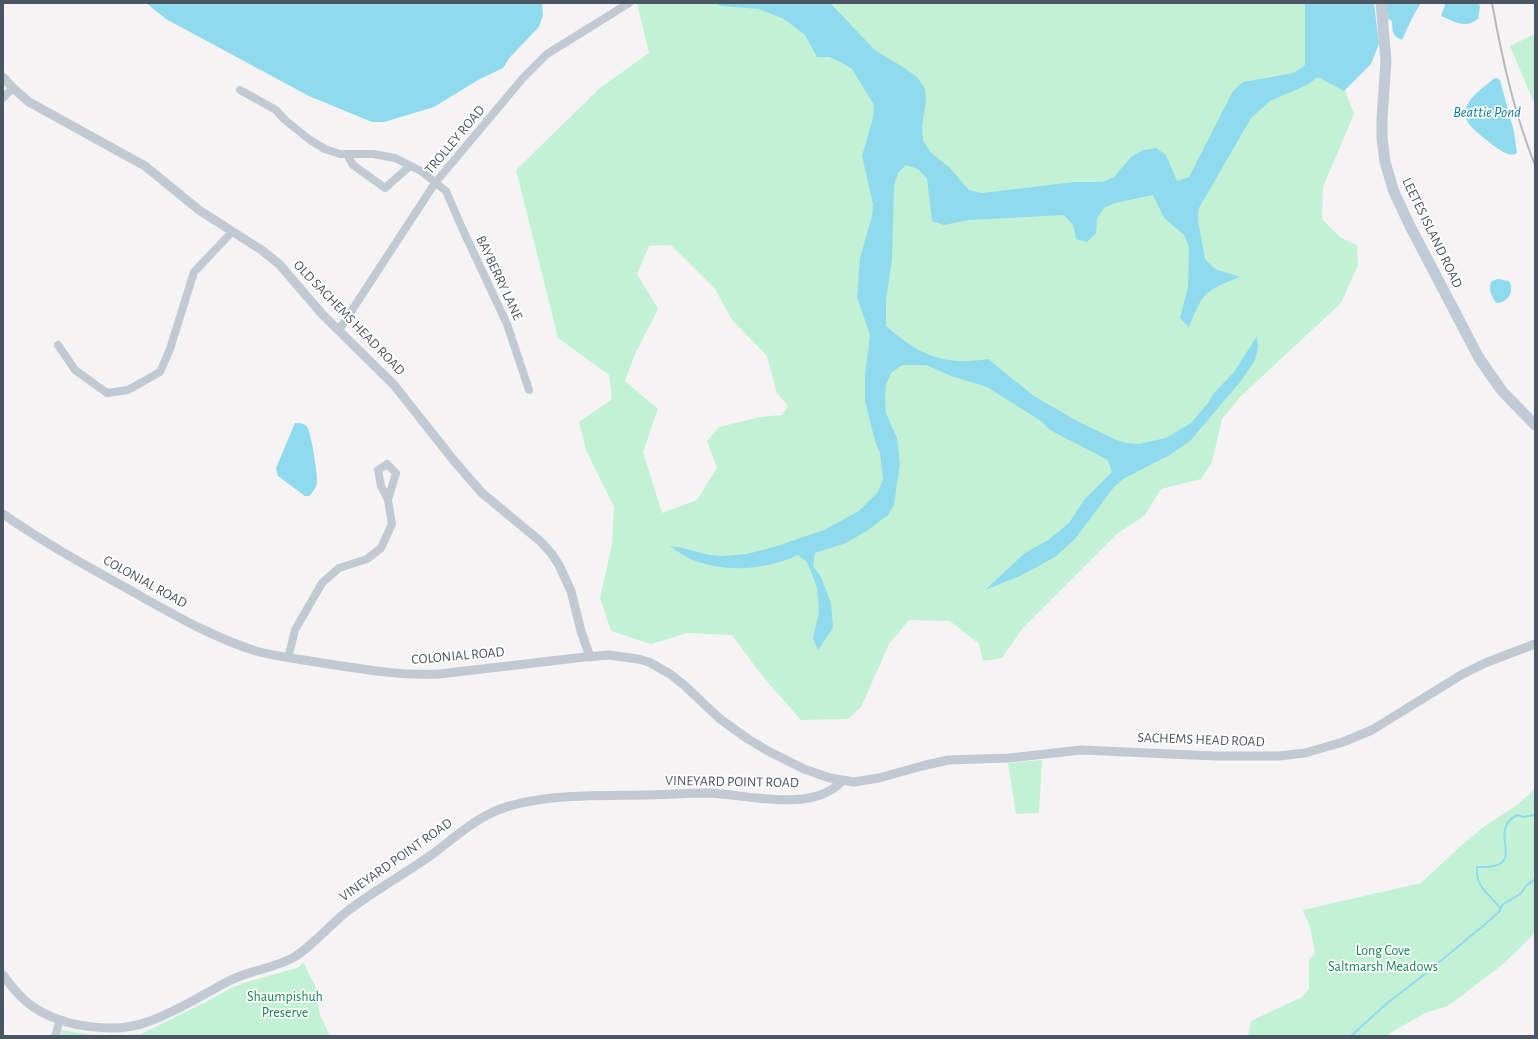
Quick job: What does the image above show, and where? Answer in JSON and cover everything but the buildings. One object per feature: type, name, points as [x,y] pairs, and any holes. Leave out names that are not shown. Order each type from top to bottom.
[{"type":"main road","name":"LEETES ISLAND ROAD","points":[[1380,3],[1386,61],[1382,138],[1385,162],[1394,192],[1410,226],[1479,358],[1502,391],[1535,425]]},
{"type":"street","name":"TROLLEY ROAD","points":[[339,330],[435,183],[523,78],[547,54],[629,3]]},
{"type":"street","name":"OLD SACHEMS HEAD ROAD","points":[[3,77],[29,102],[145,166],[199,210],[263,251],[280,265],[310,300],[404,396],[460,468],[482,493],[540,541],[551,553],[559,565],[571,590],[581,631],[590,657]]},
{"type":"street","points":[[3,98],[14,88]]},
{"type":"street","name":"BAYBERRY LANE","points":[[240,90],[276,110],[285,120],[317,145],[332,152],[388,156],[424,173],[446,191],[507,324],[529,390]]},
{"type":"street","points":[[349,154],[349,158],[353,165],[385,188],[410,166]]},
{"type":"street","points":[[58,346],[75,370],[107,393],[128,390],[160,372],[170,349],[194,272],[232,232]]},
{"type":"street","points":[[288,658],[295,630],[322,583],[339,568],[367,559],[381,548],[392,524],[388,500]]},
{"type":"street","name":"COLONIAL ROAD","points":[[3,514],[66,554],[207,631],[233,643],[257,651],[288,658],[385,672],[421,675],[609,655],[631,657],[649,662],[659,667],[684,685],[720,719],[748,739],[780,758],[830,778],[842,781]]},
{"type":"street","name":"SACHEMS HEAD ROAD","points":[[842,781],[863,782],[948,760],[1015,757],[1081,750],[1215,756],[1280,756],[1305,753],[1343,742],[1372,730],[1461,675],[1485,663],[1535,644]]},
{"type":"street","name":"VINEYARD POINT ROAD","points":[[3,975],[28,1003],[40,1012],[60,1020],[116,1028],[146,1023],[172,1012],[233,979],[294,957],[355,906],[432,854],[474,823],[506,806],[555,798],[696,793],[723,794],[768,799],[804,798],[814,797],[831,791],[842,781]]},
{"type":"street","points":[[55,1036],[60,1020]]},
{"type":"green space","points":[[637,3],[1312,3],[1354,114],[1323,187],[1322,219],[1341,238],[1357,245],[1358,265],[1341,303],[1240,397],[1222,419],[1212,462],[1201,479],[1161,489],[1144,516],[1118,533],[1022,629],[1002,658],[983,661],[979,644],[950,621],[909,620],[889,644],[861,707],[848,719],[801,720],[763,677],[732,635],[687,633],[651,644],[611,631],[600,598],[612,545],[614,507],[586,450],[579,422],[612,399],[609,375],[558,338],[516,170],[600,88],[649,53]],"holes":[[[671,245],[715,289],[732,320],[767,356],[777,393],[788,406],[782,415],[760,417],[719,427],[707,441],[717,468],[697,500],[662,513],[643,452],[658,409],[625,381],[635,354],[658,309],[637,274],[649,246]]]},
{"type":"green space","points":[[1535,34],[1535,105],[1510,46]]},
{"type":"green space","points":[[1042,760],[1039,813],[1016,814],[1008,763]]},
{"type":"green space","name":"Long Cove Saltmarsh Meadows","points":[[1535,789],[1535,933],[1502,965],[1448,1006],[1425,1013],[1385,1036],[1248,1036],[1251,1021],[1302,997],[1309,989],[1309,960],[1315,954],[1311,930],[1303,910],[1421,883],[1464,843],[1485,826],[1517,805]]},
{"type":"green space","name":"Shaumpishuh Preserve","points":[[303,962],[319,994],[317,1001],[320,1015],[330,1036],[119,1036],[141,1034],[231,988],[299,967]]},
{"type":"green space","points":[[61,1030],[100,1036],[59,1036]]},
{"type":"water","points":[[146,3],[542,3],[543,15],[539,27],[510,57],[503,68],[478,80],[434,107],[384,122],[372,122],[309,96],[166,19]]},
{"type":"water","points":[[714,3],[830,3],[875,50],[917,77],[925,89],[926,101],[922,126],[923,140],[930,152],[949,167],[969,190],[982,193],[1075,182],[1102,182],[1114,177],[1131,157],[1143,150],[1156,148],[1166,155],[1177,181],[1189,177],[1233,91],[1243,82],[1294,73],[1305,65],[1305,3],[1374,3],[1379,44],[1371,64],[1344,91],[1318,77],[1307,85],[1270,101],[1251,118],[1199,208],[1198,220],[1205,259],[1215,269],[1240,277],[1219,286],[1206,294],[1198,306],[1189,327],[1180,318],[1188,287],[1189,247],[1184,235],[1164,218],[1153,195],[1115,203],[1104,208],[1097,218],[1096,233],[1087,242],[1076,239],[1073,225],[1064,215],[969,220],[944,225],[932,221],[927,179],[918,169],[906,165],[898,173],[894,186],[892,260],[886,299],[886,326],[921,351],[932,356],[957,361],[988,359],[1034,396],[1079,422],[1114,439],[1126,443],[1139,444],[1166,438],[1191,423],[1208,403],[1214,393],[1234,372],[1257,336],[1258,348],[1255,360],[1241,381],[1190,441],[1168,456],[1123,479],[1114,487],[1075,539],[1055,557],[1020,576],[985,590],[1025,553],[1048,540],[1069,523],[1084,500],[1112,472],[1108,460],[1050,430],[1041,421],[987,387],[951,376],[926,365],[902,365],[891,373],[886,385],[885,400],[886,413],[897,438],[900,463],[894,505],[888,515],[868,530],[846,543],[815,553],[813,566],[821,577],[831,603],[833,628],[818,650],[813,638],[819,612],[817,587],[807,562],[798,555],[760,567],[733,568],[719,567],[693,560],[684,556],[670,546],[709,555],[722,556],[747,554],[774,547],[824,530],[859,511],[878,492],[883,479],[880,453],[875,441],[865,401],[865,374],[870,335],[857,297],[860,258],[872,216],[873,204],[862,156],[873,118],[874,105],[852,69],[829,57],[817,57],[805,35],[784,19],[759,9],[721,6]]},
{"type":"water","points":[[1386,3],[1421,3],[1402,40],[1393,33],[1392,21],[1388,19]]},
{"type":"water","points":[[1443,3],[1478,3],[1480,6],[1478,19],[1468,24],[1460,24],[1441,16],[1445,5]]},
{"type":"water","name":"Beattie Pond","points":[[1497,78],[1500,80],[1514,132],[1517,153],[1514,154],[1509,154],[1503,151],[1486,140],[1471,127],[1466,117],[1466,109],[1470,100],[1477,92],[1493,79]]},
{"type":"water","points":[[1498,279],[1509,281],[1511,285],[1511,292],[1507,299],[1496,303],[1490,287],[1492,281]]},
{"type":"water","points":[[295,423],[303,424],[307,427],[312,445],[317,483],[316,487],[309,496],[305,496],[278,476],[276,468]]},
{"type":"waterway","points":[[1500,908],[1481,886],[1478,880],[1477,867],[1499,865],[1505,859],[1506,853],[1504,833],[1510,820],[1518,815],[1523,817],[1535,815]]},
{"type":"waterway","points":[[1351,1036],[1386,1004],[1484,925],[1499,912],[1502,905],[1520,894],[1527,885],[1535,879]]},
{"type":"railway","points":[[1492,3],[1509,85],[1535,165]]}]
